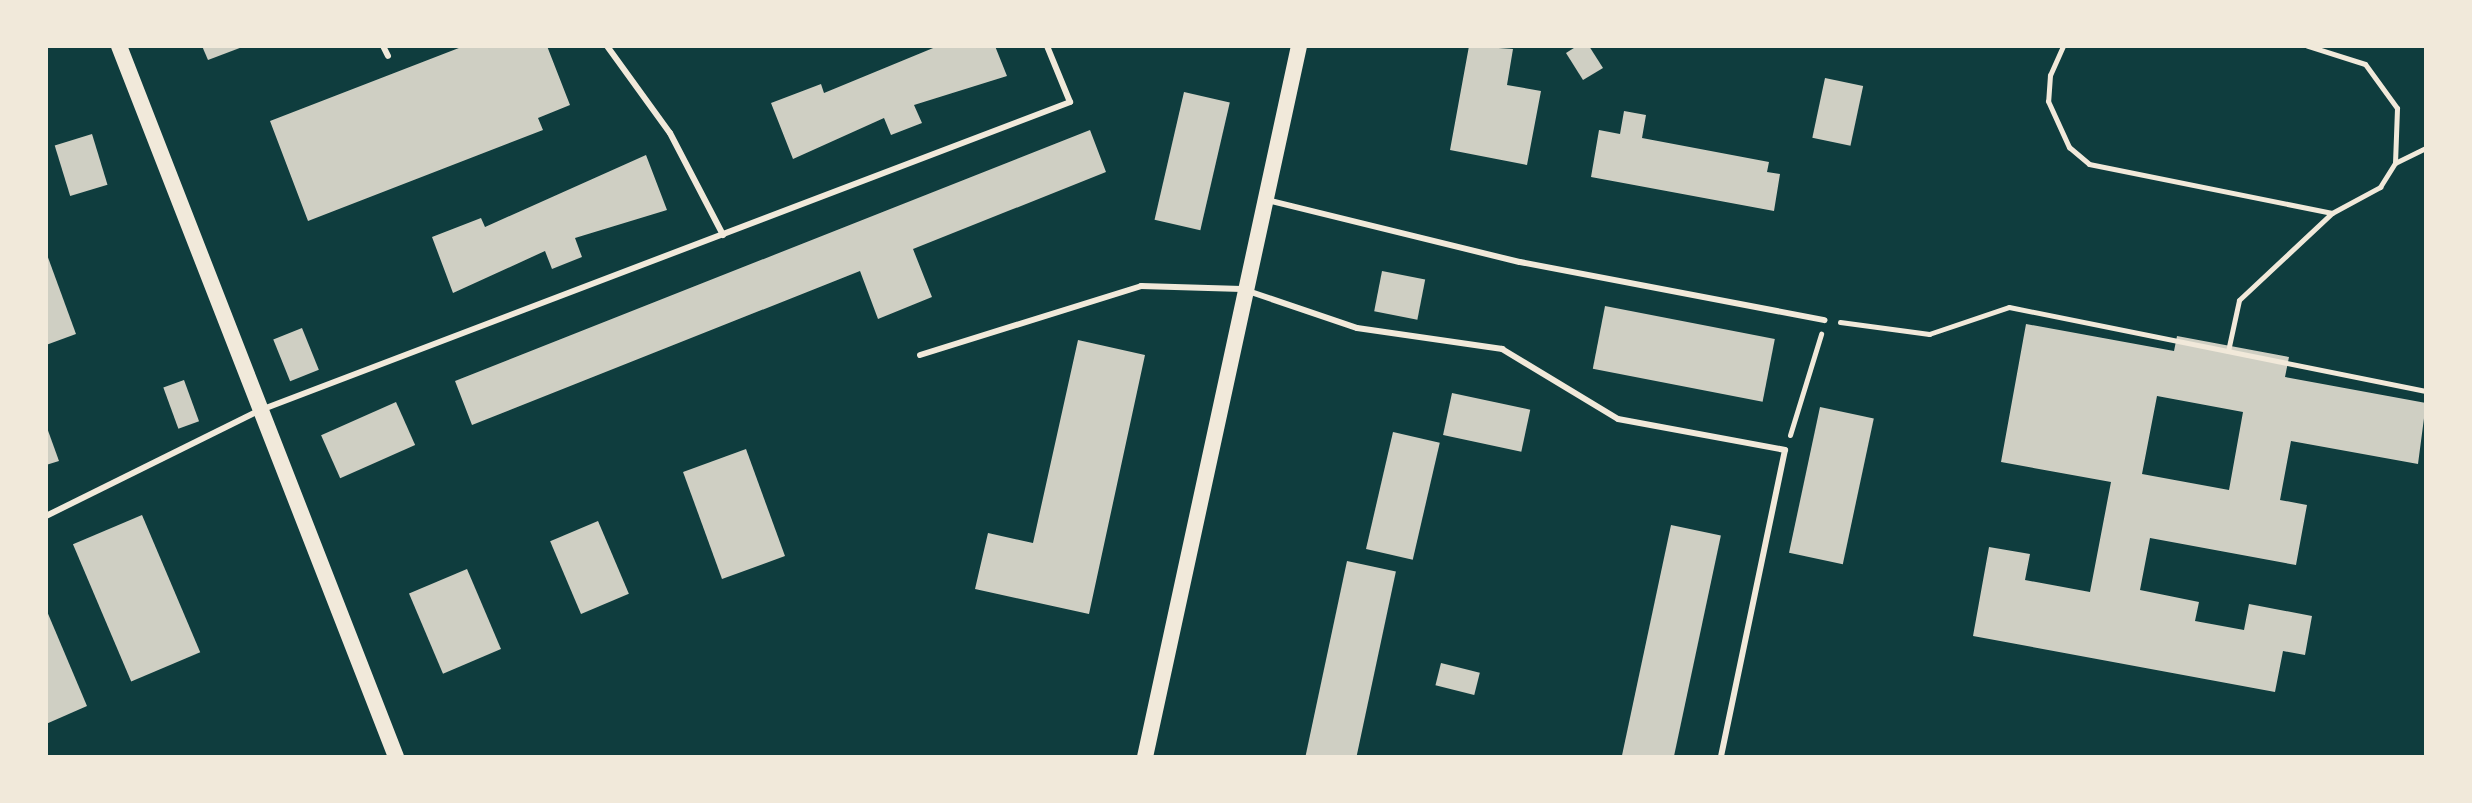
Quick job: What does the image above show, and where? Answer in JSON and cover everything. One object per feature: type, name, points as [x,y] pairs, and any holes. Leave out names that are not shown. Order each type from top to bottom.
[{"type":"main road","points":[[119,46],[258,411],[396,757]]},
{"type":"main road","points":[[1145,757],[1242,289],[1299,46]]},
{"type":"lane","points":[[383,46],[388,56]]},
{"type":"lane","points":[[607,46],[670,133],[723,235]]},
{"type":"lane","points":[[46,516],[258,411],[1070,102],[1047,46]]},
{"type":"lane","points":[[1263,199],[1520,262],[1825,320]]},
{"type":"lane","points":[[920,355],[1141,286],[1242,289],[1357,328],[1502,349],[1618,419],[1785,450],[1721,757]]},
{"type":"path","points":[[2063,46],[2050,75],[2048,101],[2069,147],[2089,164],[2332,213]]},
{"type":"path","points":[[2228,351],[2239,300],[2332,213],[2380,187],[2395,163],[2401,136],[2385,83],[2365,64],[2308,46]]},
{"type":"path","points":[[2395,163],[2426,148]]},
{"type":"path","points":[[1785,450],[1825,320],[1929,334],[2009,307],[2426,391]]},
{"type":"building","points":[[202,46],[245,46],[208,60]]},
{"type":"building","points":[[464,46],[547,46],[570,105],[538,118],[543,130],[308,221],[270,121]]},
{"type":"building","points":[[938,46],[995,46],[1007,76],[914,105],[922,123],[891,135],[884,118],[793,159],[771,103],[821,84],[824,93]]},
{"type":"building","points":[[1469,46],[1513,49],[1507,85],[1541,91],[1527,165],[1450,150]]},
{"type":"building","points":[[1577,46],[1589,46],[1603,68],[1583,80],[1566,53]]},
{"type":"building","points":[[1825,78],[1863,86],[1850,146],[1812,138]]},
{"type":"building","points":[[1184,92],[1230,103],[1200,230],[1155,220]]},
{"type":"building","points":[[1624,111],[1646,115],[1642,138],[1769,162],[1767,172],[1780,174],[1774,211],[1591,177],[1599,130],[1620,134]]},
{"type":"building","points":[[1090,130],[1106,172],[913,249],[932,297],[878,319],[860,271],[472,425],[455,381]]},
{"type":"building","points":[[92,134],[107,185],[70,196],[55,145]]},
{"type":"building","points":[[646,155],[667,210],[575,238],[582,257],[552,269],[545,251],[453,293],[432,237],[481,218],[485,227]]},
{"type":"building","points":[[46,252],[76,334],[46,345]]},
{"type":"building","points":[[1382,271],[1425,279],[1417,320],[1374,311]]},
{"type":"building","points":[[1605,306],[1775,339],[1763,402],[1593,369]]},
{"type":"building","points":[[2026,324],[2174,351],[2177,336],[2289,357],[2285,377],[2426,403],[2418,464],[2291,441],[2280,500],[2307,505],[2296,565],[2150,538],[2140,590],[2199,602],[2195,621],[2244,630],[2249,604],[2312,616],[2305,655],[2283,651],[2275,692],[1973,636],[1989,547],[2030,554],[2025,580],[2090,592],[2111,482],[2001,462]],"holes":[[[2157,396],[2243,412],[2229,490],[2142,474]]]},
{"type":"building","points":[[302,328],[319,370],[290,381],[273,340]]},
{"type":"building","points":[[1078,340],[1145,355],[1089,614],[975,589],[988,533],[1033,543]]},
{"type":"building","points":[[184,380],[199,421],[178,429],[163,388]]},
{"type":"building","points":[[1452,393],[1530,410],[1521,452],[1443,435]]},
{"type":"building","points":[[396,402],[415,445],[340,478],[321,435]]},
{"type":"building","points":[[1820,407],[1874,418],[1843,564],[1789,553]]},
{"type":"building","points":[[46,425],[59,461],[46,465]]},
{"type":"building","points":[[1393,432],[1440,443],[1413,560],[1366,549]]},
{"type":"building","points":[[746,449],[785,556],[722,579],[683,472]]},
{"type":"building","points":[[142,515],[200,652],[131,681],[73,544]]},
{"type":"building","points":[[598,521],[629,594],[581,614],[550,541]]},
{"type":"building","points":[[1671,525],[1721,536],[1674,757],[1622,757]]},
{"type":"building","points":[[1347,561],[1396,571],[1356,757],[1305,757]]},
{"type":"building","points":[[467,569],[501,649],[443,674],[409,594]]},
{"type":"building","points":[[46,609],[87,706],[46,724]]},
{"type":"building","points":[[1441,663],[1480,673],[1474,695],[1435,685]]}]
